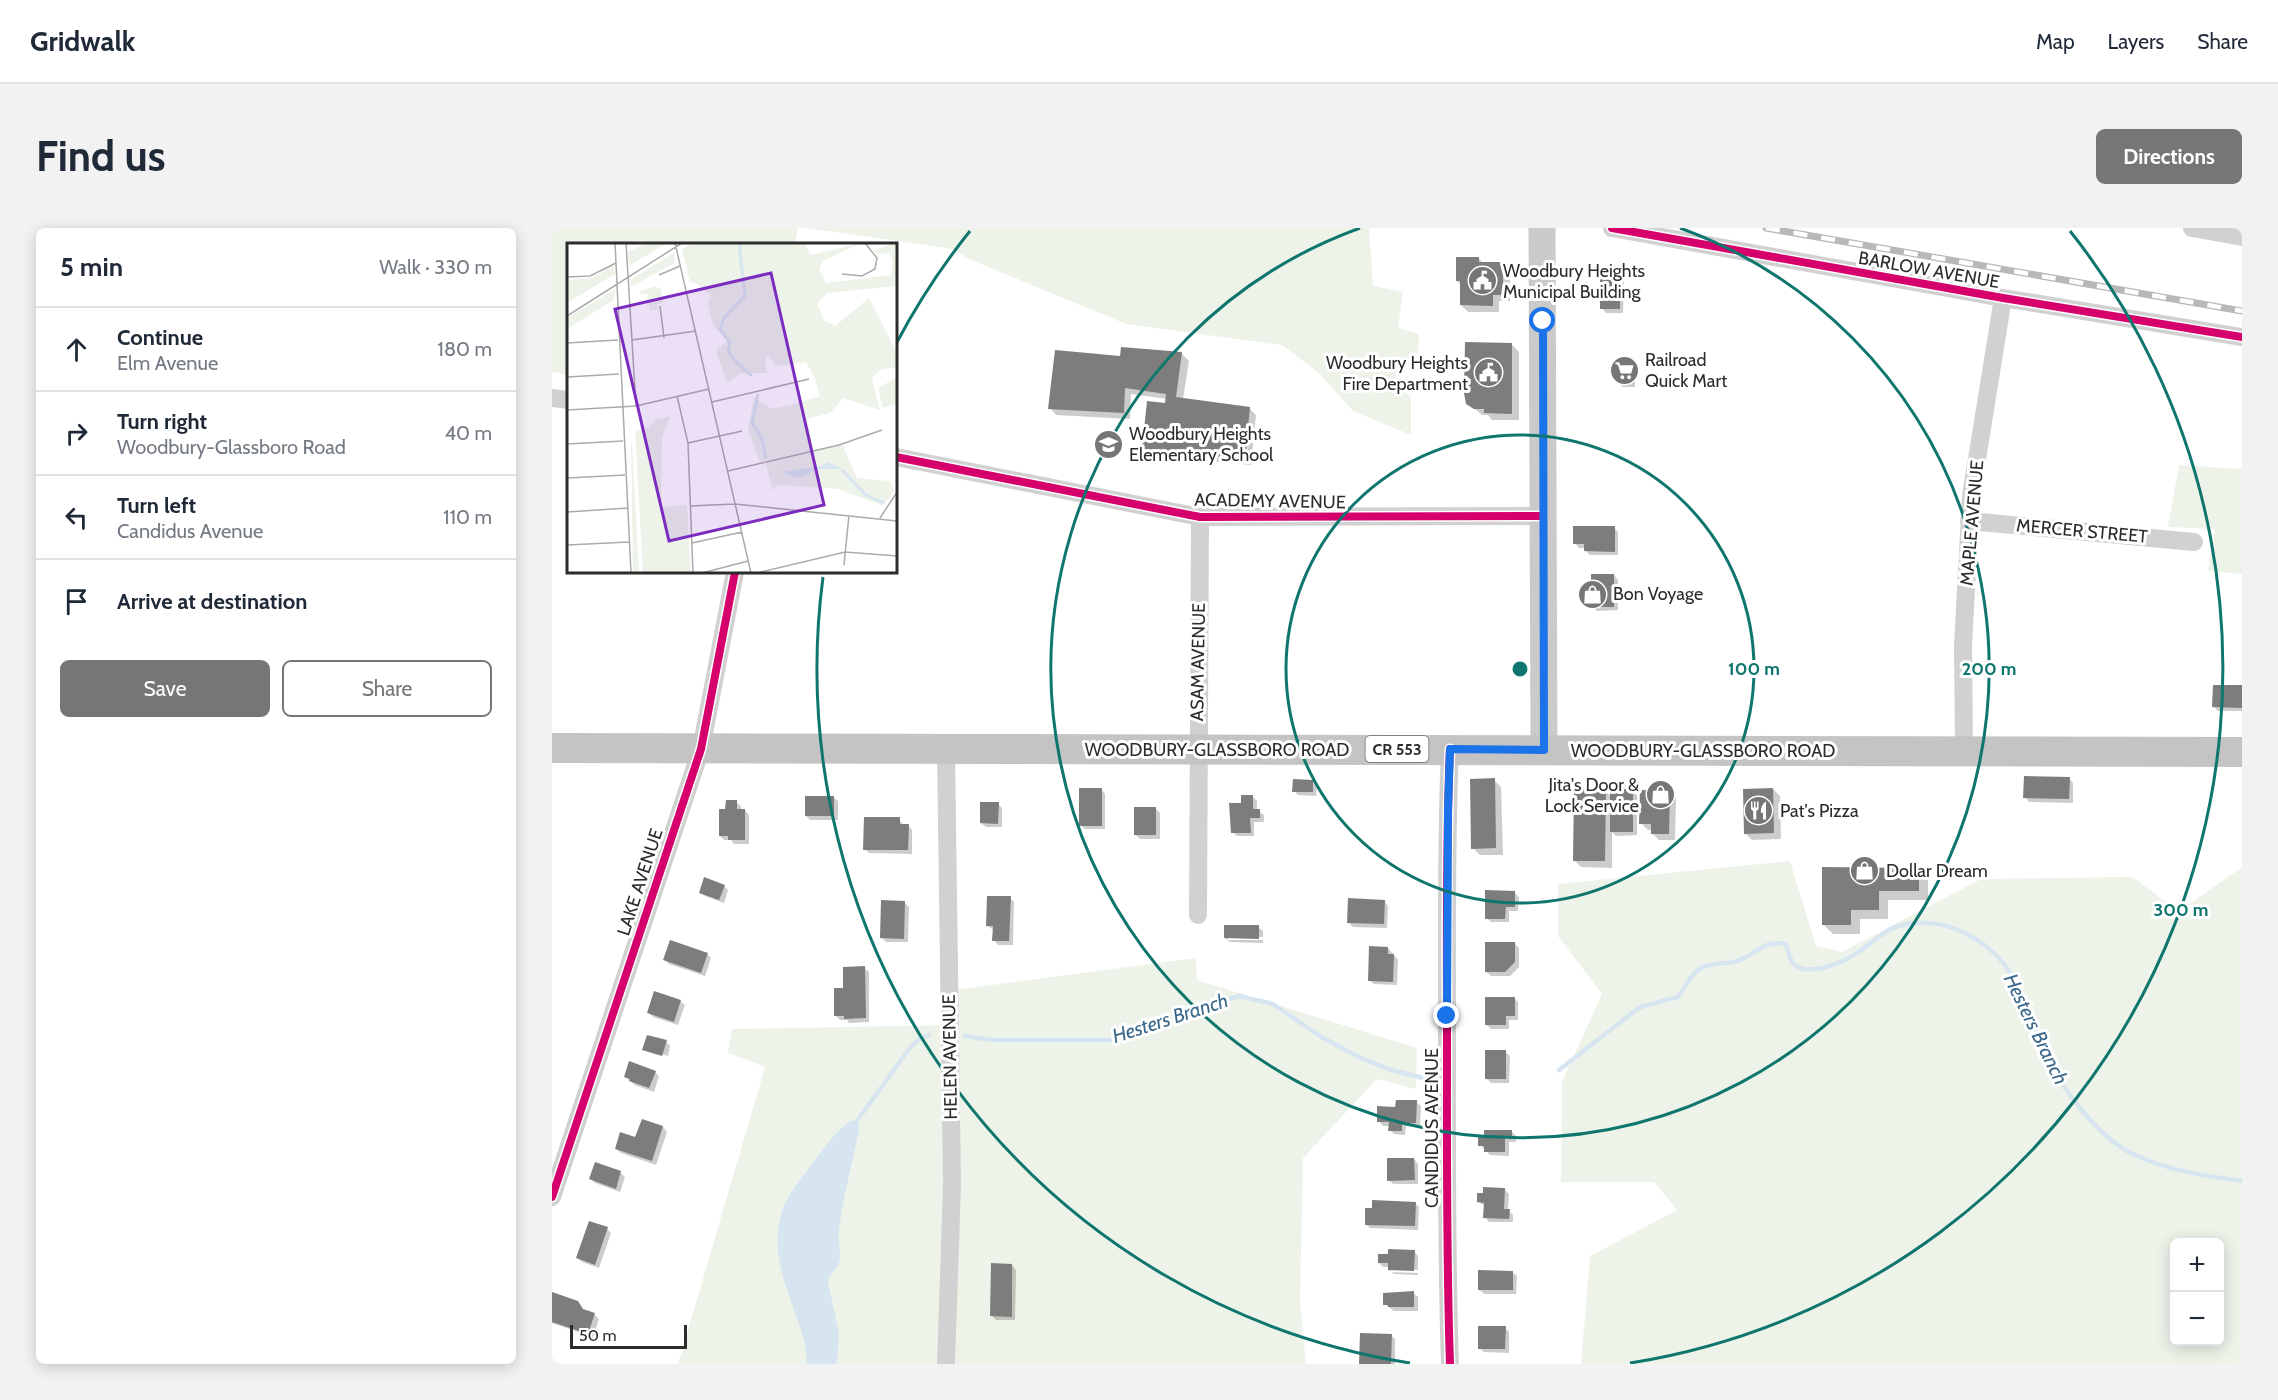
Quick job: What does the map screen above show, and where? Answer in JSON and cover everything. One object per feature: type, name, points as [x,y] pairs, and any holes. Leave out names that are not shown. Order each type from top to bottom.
[{"type":"main road","points":[[1542,228],[1544,750]]},
{"type":"main road","name":"WOODBURY-GLASSBORO ROAD","points":[[552,748],[2242,752]]},
{"type":"street","name":"BARLOW AVENUE","points":[[1612,228],[2002,298],[2242,337]]},
{"type":"street","points":[[2192,228],[2242,237]]},
{"type":"street","name":"MAPLE AVENUE","points":[[1964,750],[1963,646],[1971,496],[2002,298]]},
{"type":"street","points":[[552,398],[567,400]]},
{"type":"street","name":"ACADEMY AVENUE","points":[[897,457],[1200,517],[1542,516]]},
{"type":"street","name":"ASAM AVENUE","points":[[1198,915],[1197,750],[1200,517]]},
{"type":"street","name":"MERCER STREET","points":[[1969,521],[2194,542]]},
{"type":"street","name":"LAKE AVENUE","points":[[552,1197],[701,749],[735,573]]},
{"type":"street","name":"CANDIDUS AVENUE","points":[[1450,749],[1447,1082],[1447,1268],[1450,1364]]},
{"type":"street","name":"HELEN AVENUE","points":[[946,750],[952,1185],[946,1364]]},
{"type":"shaded area","points":[[552,228],[798,228],[795,243],[567,243],[567,375],[552,372]]},
{"type":"shaded area","points":[[807,228],[1369,228],[1373,286],[1403,292],[1398,328],[1419,334],[1418,356],[1396,360],[1397,382],[1411,398],[1411,435],[1353,411],[1320,374],[1282,345],[1126,324],[969,259],[953,249]]},
{"type":"shaded area","points":[[2179,465],[2242,469],[2242,574],[2208,571],[2215,529],[2168,527]]},
{"type":"shaded area","points":[[1790,861],[1816,946],[1842,952],[1981,879],[2133,877],[2178,912],[2242,867],[2242,1364],[1581,1364],[1590,1256],[1677,1210],[1654,1182],[1561,1182],[1562,1082],[1602,994],[1558,936],[1558,884]]},
{"type":"shaded area","points":[[1196,958],[1197,980],[1417,1048],[1416,1089],[1377,1079],[1303,1158],[1300,1300],[1306,1364],[678,1364],[765,1067],[728,1053],[732,1029],[952,1025],[954,990]]},
{"type":"shaded area","points":[[852,1120],[858,1124],[859,1129],[841,1217],[840,1261],[828,1282],[839,1333],[837,1361],[836,1364],[807,1364],[804,1341],[779,1262],[778,1229],[782,1211],[794,1188],[829,1142]]},
{"type":"building","name":"Woodbury Heights Municipal Building","points":[[1456,257],[1479,257],[1479,262],[1503,262],[1503,295],[1493,295],[1493,306],[1460,305],[1460,281],[1456,281]]},
{"type":"building","points":[[1600,276],[1620,276],[1620,309],[1600,309]]},
{"type":"building","points":[[1465,342],[1512,343],[1512,414],[1484,413],[1484,409],[1474,409],[1466,404],[1464,393]]},
{"type":"building","points":[[1121,347],[1182,352],[1176,397],[1250,407],[1245,459],[1142,449],[1147,401],[1165,403],[1166,394],[1125,388],[1124,413],[1048,409],[1055,350],[1120,356]]},
{"type":"building","points":[[1617,357],[1632,357],[1631,383],[1617,383]]},
{"type":"building","points":[[1573,526],[1615,526],[1615,552],[1584,551],[1584,544],[1573,544]]},
{"type":"building","points":[[1591,574],[1614,574],[1614,607],[1591,607]]},
{"type":"building","points":[[2213,685],[2242,685],[2242,708],[2212,707]]},
{"type":"building","points":[[2024,776],[2070,777],[2069,799],[2023,798]]},
{"type":"building","points":[[1495,778],[1496,848],[1471,849],[1470,779]]},
{"type":"building","points":[[1293,779],[1313,780],[1313,792],[1292,792]]},
{"type":"building","points":[[1079,788],[1102,788],[1102,826],[1079,826]]},
{"type":"building","name":"Pat's Pizza","points":[[1773,788],[1774,833],[1744,834],[1743,789]]},
{"type":"building","points":[[1574,789],[1606,789],[1605,861],[1573,861]]},
{"type":"building","points":[[1610,789],[1633,789],[1633,832],[1610,832]]},
{"type":"building","points":[[1640,790],[1670,791],[1669,834],[1651,834],[1651,824],[1639,824]]},
{"type":"building","points":[[1241,795],[1253,795],[1253,809],[1260,809],[1260,818],[1250,818],[1251,833],[1231,833],[1229,803],[1241,803]]},
{"type":"building","points":[[805,796],[834,796],[834,816],[805,816]]},
{"type":"building","points":[[726,800],[737,800],[737,809],[745,809],[745,840],[728,840],[728,836],[719,836],[719,809],[725,809]]},
{"type":"building","points":[[980,802],[999,802],[998,824],[980,823]]},
{"type":"building","points":[[1134,807],[1156,807],[1156,835],[1134,835]]},
{"type":"building","points":[[864,817],[900,817],[900,824],[909,824],[908,850],[863,850]]},
{"type":"building","points":[[1822,867],[1919,868],[1919,891],[1879,891],[1879,910],[1851,910],[1851,925],[1822,925]]},
{"type":"building","points":[[704,877],[725,885],[719,900],[699,893]]},
{"type":"building","points":[[1485,890],[1515,891],[1515,907],[1506,907],[1505,919],[1485,919]]},
{"type":"building","points":[[987,896],[1011,896],[1009,941],[992,941],[993,926],[986,926]]},
{"type":"building","points":[[1348,898],[1385,900],[1384,924],[1347,923]]},
{"type":"building","points":[[881,900],[905,901],[904,939],[880,938]]},
{"type":"building","points":[[1224,925],[1259,925],[1259,939],[1224,938]]},
{"type":"building","points":[[670,940],[708,953],[701,973],[663,960]]},
{"type":"building","points":[[1485,942],[1515,942],[1515,962],[1505,972],[1485,972]]},
{"type":"building","points":[[1369,946],[1388,947],[1388,954],[1394,954],[1393,982],[1368,981]]},
{"type":"building","points":[[865,966],[866,1018],[844,1019],[844,1016],[834,1016],[834,988],[843,988],[843,967]]},
{"type":"building","points":[[654,991],[681,1000],[674,1022],[647,1013]]},
{"type":"building","points":[[1485,997],[1515,997],[1515,1016],[1506,1016],[1506,1025],[1485,1025]]},
{"type":"building","points":[[647,1035],[667,1040],[662,1056],[642,1050]]},
{"type":"building","points":[[1485,1050],[1506,1050],[1506,1079],[1485,1079]]},
{"type":"building","points":[[629,1061],[656,1071],[649,1088],[624,1077]]},
{"type":"building","points":[[1396,1100],[1417,1100],[1416,1123],[1402,1123],[1402,1131],[1388,1131],[1389,1122],[1377,1122],[1377,1106],[1395,1107]]},
{"type":"building","points":[[642,1119],[663,1126],[652,1161],[615,1149],[620,1132],[635,1137]]},
{"type":"building","points":[[1484,1130],[1512,1130],[1512,1138],[1505,1138],[1505,1152],[1484,1152],[1484,1146],[1478,1146],[1478,1136],[1484,1136]]},
{"type":"building","points":[[1387,1158],[1414,1158],[1415,1180],[1387,1181]]},
{"type":"building","points":[[595,1162],[621,1171],[616,1189],[589,1179]]},
{"type":"building","points":[[1483,1187],[1505,1188],[1504,1209],[1510,1209],[1509,1219],[1483,1218],[1484,1203],[1477,1202],[1477,1193],[1483,1193]]},
{"type":"building","points":[[1372,1200],[1416,1202],[1415,1226],[1365,1225],[1365,1208],[1372,1208]]},
{"type":"building","points":[[589,1221],[608,1227],[595,1265],[576,1258]]},
{"type":"building","points":[[1388,1249],[1415,1250],[1414,1271],[1388,1270],[1388,1263],[1378,1263],[1378,1254],[1388,1254]]},
{"type":"building","points":[[991,1263],[1012,1264],[1012,1317],[990,1316]]},
{"type":"building","points":[[1478,1270],[1513,1271],[1513,1290],[1478,1290]]},
{"type":"building","points":[[1414,1291],[1414,1307],[1383,1305],[1383,1293]]},
{"type":"building","points":[[552,1292],[578,1301],[583,1309],[595,1313],[588,1334],[552,1322]]},
{"type":"building","points":[[1478,1326],[1506,1326],[1505,1349],[1478,1349]]},
{"type":"building","points":[[1360,1333],[1392,1334],[1391,1364],[1359,1364]]},
{"type":"waterway","name":"Hesters Branch","points":[[1559,1070],[1640,1007],[1678,997],[1694,974],[1705,966],[1741,960],[1764,946],[1777,943],[1785,944],[1792,962],[1799,967],[1822,968],[1853,956],[1893,928],[1910,923],[1933,923],[1956,929],[1977,940],[1998,957],[2007,968],[2021,992],[2047,1059],[2067,1091],[2105,1135],[2119,1146],[2146,1160],[2172,1168],[2242,1181]]},
{"type":"waterway","name":"Hesters Branch","points":[[965,1036],[992,1040],[1112,1040],[1139,1033],[1164,1019],[1239,996],[1273,1004],[1323,1038],[1361,1058],[1391,1070],[1427,1079]]},
{"type":"waterway","name":"Hesters Branch","points":[[854,1125],[909,1049],[919,1039],[929,1035]]},
{"type":"railway","points":[[1766,228],[2242,311]]},
{"type":"cycle path","points":[[1612,228],[2003,298],[2242,337]]},
{"type":"cycle path","points":[[897,457],[1200,517],[1542,516]]},
{"type":"cycle path","points":[[552,1197],[701,749],[735,573]]},
{"type":"cycle path","points":[[1450,749],[1447,883],[1447,1148],[1450,1364]]},
{"type":"place","name":"Woodbury Heights Municipal Building","points":[[1482,281]]},
{"type":"place","name":"Railroad Quick Mart","points":[[1624,370]]},
{"type":"place","name":"Woodbury Heights Fire Department","points":[[1489,373]]},
{"type":"place","name":"Woodbury Heights Elementary School","points":[[1108,444]]},
{"type":"place","name":"Bon Voyage","points":[[1592,594]]},
{"type":"place","name":"Jita's Door & Lock Service","points":[[1660,795]]},
{"type":"place","name":"Pat's Pizza","points":[[1759,811]]},
{"type":"place","name":"Dollar Dream","points":[[1865,871]]},
{"type":"route","points":[[1447,1016],[1450,749],[1544,750],[1543,321]]}]
